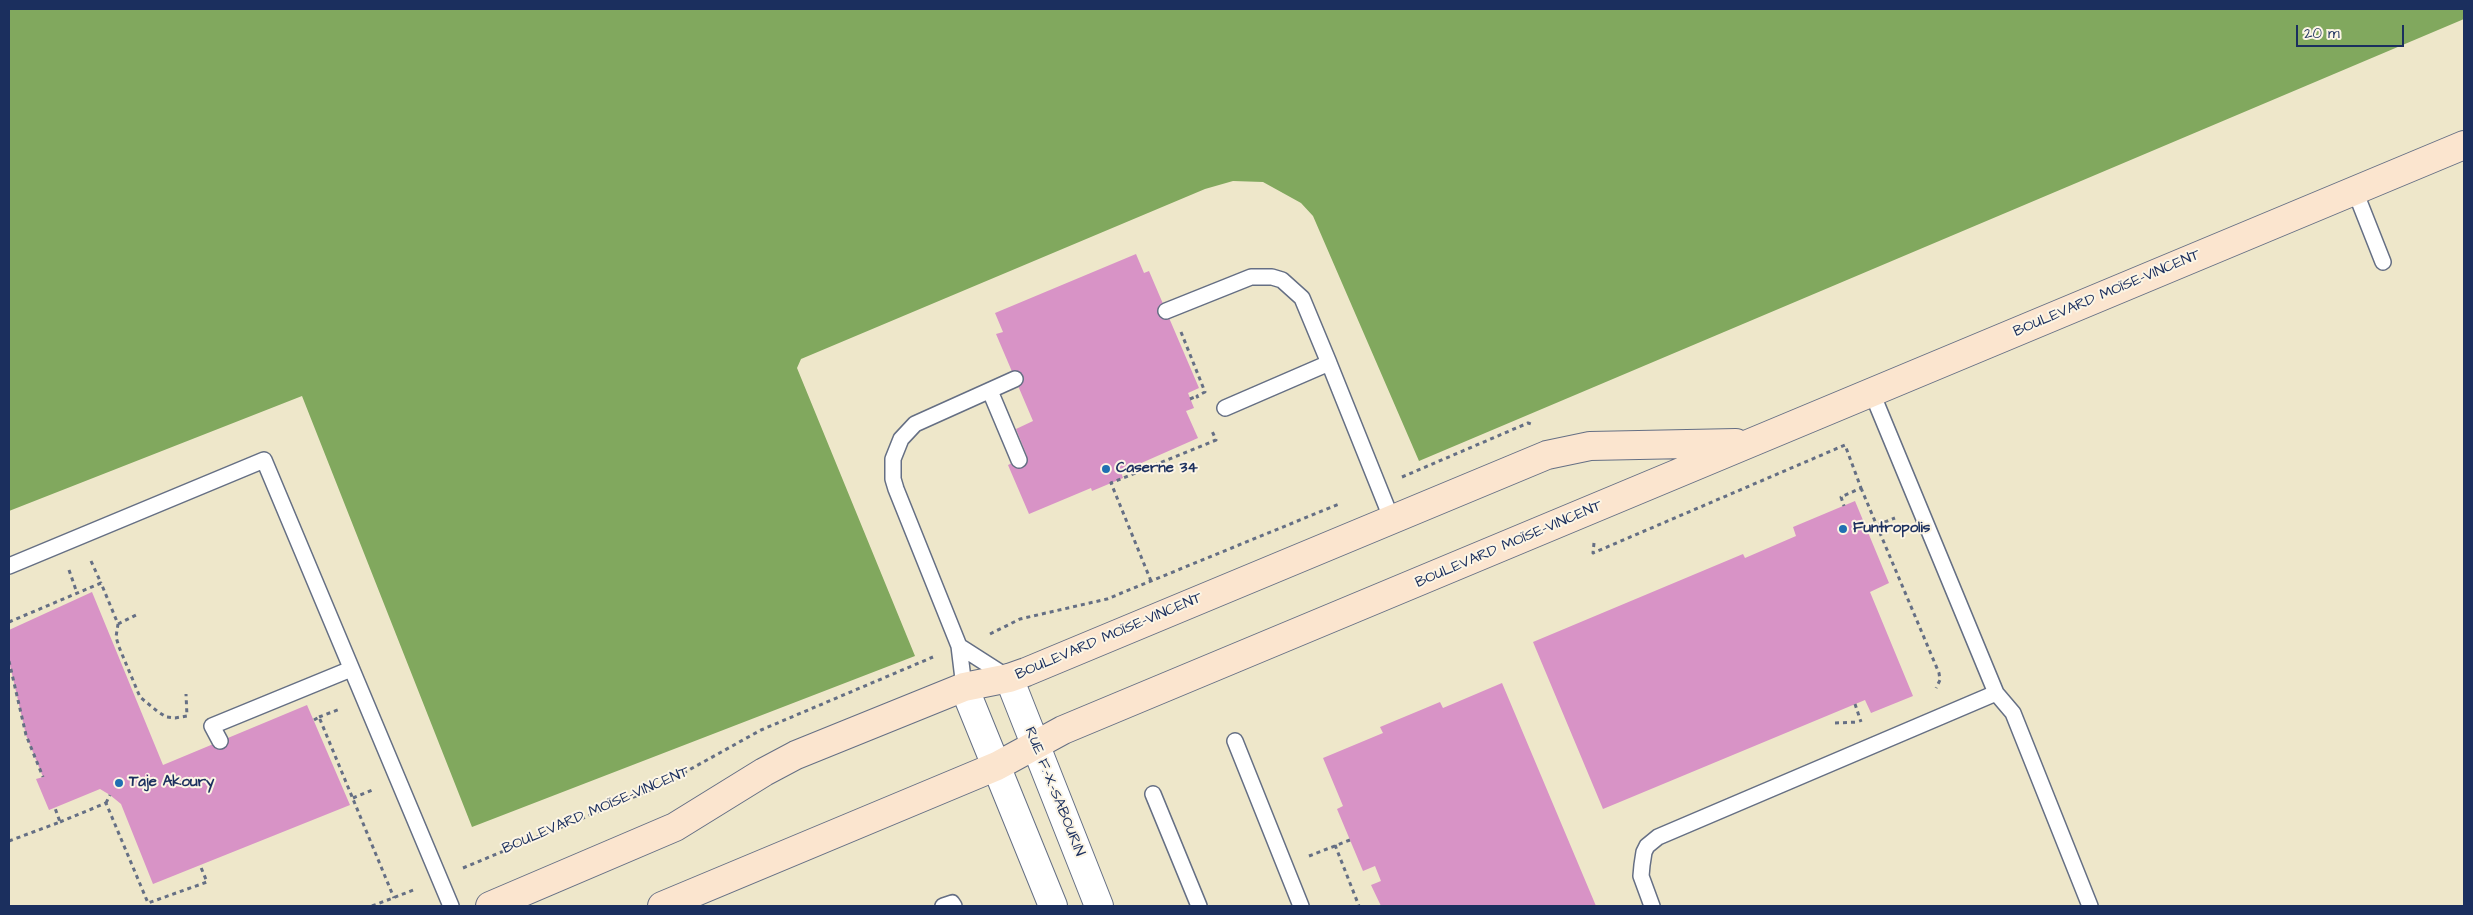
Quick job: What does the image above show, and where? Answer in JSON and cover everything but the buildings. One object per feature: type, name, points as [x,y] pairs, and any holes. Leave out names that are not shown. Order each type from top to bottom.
[{"type":"street","name":"BOULEVARD MOÏSE-VINCENT","points":[[662,906],[997,766],[1063,730],[2464,145]]},
{"type":"street","name":"BOULEVARD MOÏSE-VINCENT","points":[[490,906],[676,827],[764,772],[796,755],[964,687],[1009,678],[1564,450],[1590,446],[1750,443]]},
{"type":"street","name":"RUE F.-X.-SABOURIN","points":[[1009,678],[1100,906]]},
{"type":"street","points":[[964,687],[1053,906]]},
{"type":"lane","points":[[2355,190],[2384,262]]},
{"type":"lane","points":[[1166,311],[1251,277],[1267,276],[1282,280],[1302,298],[1392,520]]},
{"type":"lane","points":[[1225,408],[1329,363]]},
{"type":"lane","points":[[964,687],[959,646],[896,489],[893,479],[893,459],[901,440],[915,424],[1016,380]]},
{"type":"lane","points":[[990,391],[1019,460]]},
{"type":"lane","points":[[1872,392],[1996,693],[2013,713],[2090,906]]},
{"type":"lane","points":[[9,566],[264,460],[451,906]]},
{"type":"lane","points":[[959,646],[1009,678]]},
{"type":"lane","points":[[220,742],[212,726],[352,669]]},
{"type":"lane","points":[[1652,906],[1641,876],[1644,852],[1647,846],[1658,837],[1996,693]]},
{"type":"lane","points":[[1235,741],[1301,906]]},
{"type":"lane","points":[[1153,794],[1198,906]]},
{"type":"lane","points":[[943,906],[952,902],[954,906]]},
{"type":"path","points":[[1190,356],[1205,392],[1190,399]]},
{"type":"path","points":[[1197,396],[1200,402]]},
{"type":"path","points":[[1417,470],[1528,423]]},
{"type":"path","points":[[1151,581],[1111,483],[1216,440],[1209,424]]},
{"type":"path","points":[[1593,553],[1845,445],[1861,488],[1939,672],[1939,685],[1934,691]]},
{"type":"path","points":[[1844,506],[1841,497],[1861,488]]},
{"type":"path","points":[[997,631],[1020,618],[1107,599],[1345,501]]},
{"type":"path","points":[[88,554],[118,624],[116,637],[118,647],[140,697],[166,717],[187,716],[186,694]]},
{"type":"path","points":[[9,622],[100,583]]},
{"type":"path","points":[[118,624],[138,614]]},
{"type":"path","points":[[9,661],[26,735],[43,777]]},
{"type":"path","name":"BOULEVARD MOÏSE-VINCENT","points":[[463,868],[660,786],[761,730],[917,663]]},
{"type":"path","points":[[1835,723],[1864,721],[1855,704]]},
{"type":"path","points":[[314,720],[319,718],[394,898]]},
{"type":"path","points":[[9,841],[106,803],[110,796]]},
{"type":"path","points":[[106,803],[148,903],[207,882],[200,865]]},
{"type":"path","points":[[55,808],[60,822]]},
{"type":"path","points":[[1301,859],[1350,840]]},
{"type":"path","points":[[1335,845],[1359,906]]},
{"type":"path","points":[[372,906],[417,888]]},
{"type":"green space","points":[[9,9],[2464,9],[2464,19],[1419,461],[1313,216],[1301,203],[1263,182],[1233,181],[1205,189],[801,359],[797,368],[915,656],[472,827],[302,396],[9,511]]},
{"type":"place","name":"Caserne 34","points":[[1106,469]]},
{"type":"place","name":"Funtropolis","points":[[1843,529]]},
{"type":"place","name":"Taje Akoury","points":[[119,783]]}]
